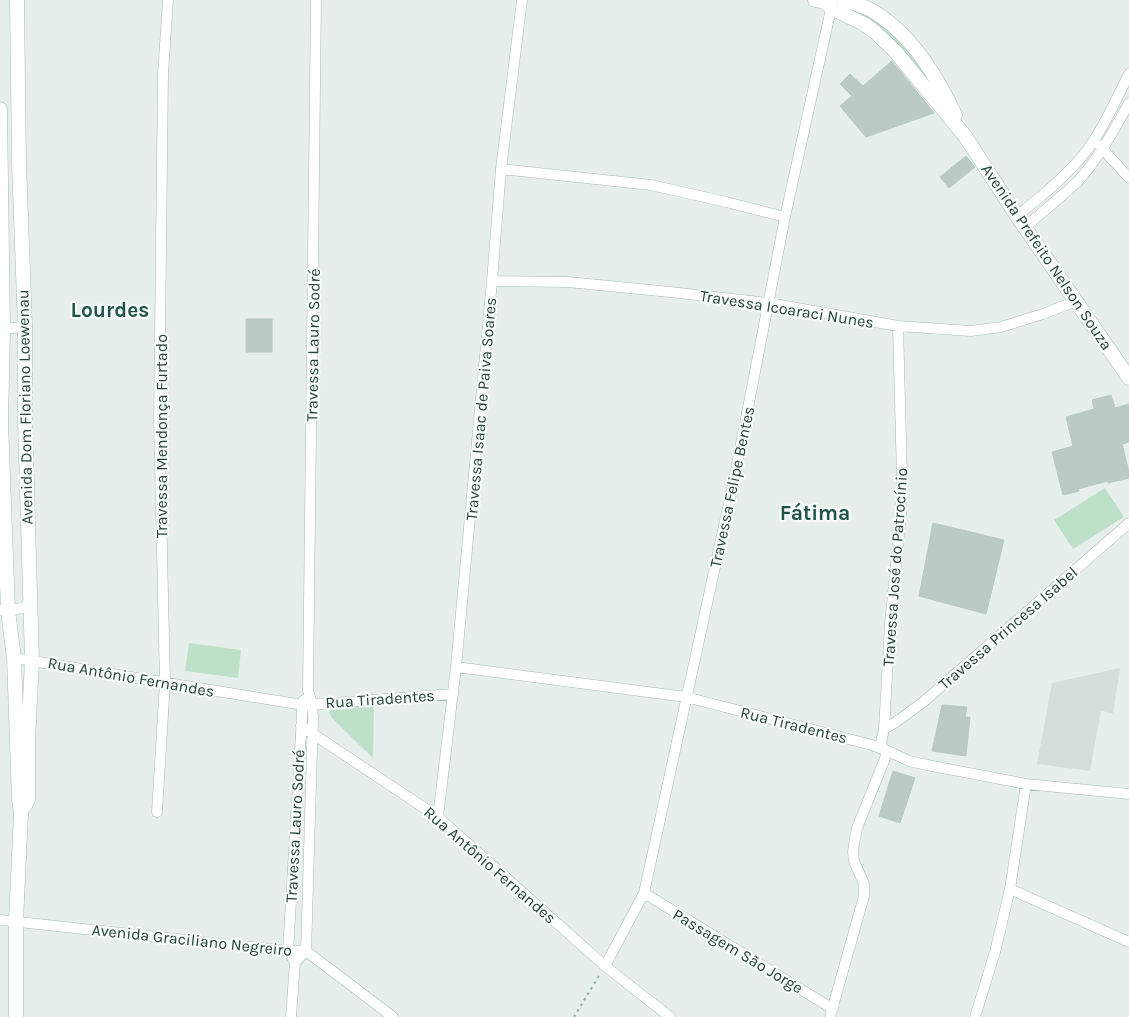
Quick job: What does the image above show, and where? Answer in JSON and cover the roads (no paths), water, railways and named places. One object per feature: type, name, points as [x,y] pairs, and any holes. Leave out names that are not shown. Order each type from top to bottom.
[{"type":"street","name":"Avenida Dom Floriano Loewenau","points":[[17,0],[19,163],[25,327],[25,420],[32,660],[28,741],[28,799],[22,813]]},
{"type":"street","name":"Travessa Mendonça Furtado","points":[[157,812],[165,682],[159,420],[163,74],[168,0]]},
{"type":"street","name":"Travessa Lauro Sodré","points":[[288,951],[301,726],[307,704],[308,690],[316,0]]},
{"type":"street","name":"Travessa Isaac de Paiva Soares","points":[[438,817],[456,666],[501,169],[522,0]]},
{"type":"street","name":"Avenida Prefeito Nelson Souza","points":[[844,0],[859,4],[872,11],[893,26],[914,47],[939,84],[965,136],[1021,222],[1129,378]]},
{"type":"street","name":"Avenida Prefeito Nelson Souza","points":[[826,2],[875,32],[895,52],[965,136]]},
{"type":"street","name":"Travessa Felipe Bentes","points":[[605,966],[644,893],[734,480],[826,2]]},
{"type":"street","points":[[1021,222],[1068,172],[1094,140],[1129,74]]},
{"type":"street","points":[[1021,222],[1078,180],[1103,149],[1129,103]]},
{"type":"street","name":"Avenida Dom Floriano Loewenau","points":[[0,109],[4,611],[14,658],[19,799],[22,813],[16,921],[16,1017]]},
{"type":"street","points":[[1094,140],[1129,178]]},
{"type":"street","points":[[501,169],[651,185],[785,217]]},
{"type":"street","name":"Travessa Icoaraci Nunes","points":[[492,280],[568,282],[670,292],[769,303],[898,326],[971,331],[1000,327],[1043,314],[1076,301]]},
{"type":"street","name":"Travessa José do Patrocínio","points":[[831,1013],[864,896],[864,884],[854,861],[853,852],[857,828],[884,749],[890,624],[901,514],[902,476],[898,326]]},
{"type":"street","points":[[2,329],[25,327]]},
{"type":"street","name":"Travessa Princesa Isabel","points":[[884,729],[922,703],[1129,523]]},
{"type":"street","points":[[4,611],[30,606]]},
{"type":"street","name":"Rua Antônio Fernandes","points":[[14,658],[291,704],[307,704]]},
{"type":"street","name":"Rua Tiradentes","points":[[456,666],[686,697],[884,749],[909,761],[1026,784],[1129,794]]},
{"type":"street","name":"Rua Tiradentes","points":[[307,704],[453,694]]},
{"type":"street","name":"Travessa Lauro Sodré","points":[[306,951],[313,717],[307,704]]},
{"type":"street","name":"Rua Antônio Fernandes","points":[[301,726],[438,817],[605,966],[670,1017]]},
{"type":"street","points":[[975,1017],[995,952],[1010,889],[1026,784]]},
{"type":"street","points":[[1010,889],[1129,942]]},
{"type":"street","name":"Passagem São Jorge","points":[[644,893],[831,1013]]},
{"type":"street","name":"Avenida Graciliano Negreiro","points":[[0,920],[288,951],[306,951],[393,1017]]},
{"type":"street","points":[[288,951],[296,962]]},
{"type":"street","points":[[291,1017],[296,962],[306,951]]},
{"type":"district","name":"Lourdes","points":[[110,310]]},
{"type":"district","name":"Fátima","points":[[815,513]]}]
